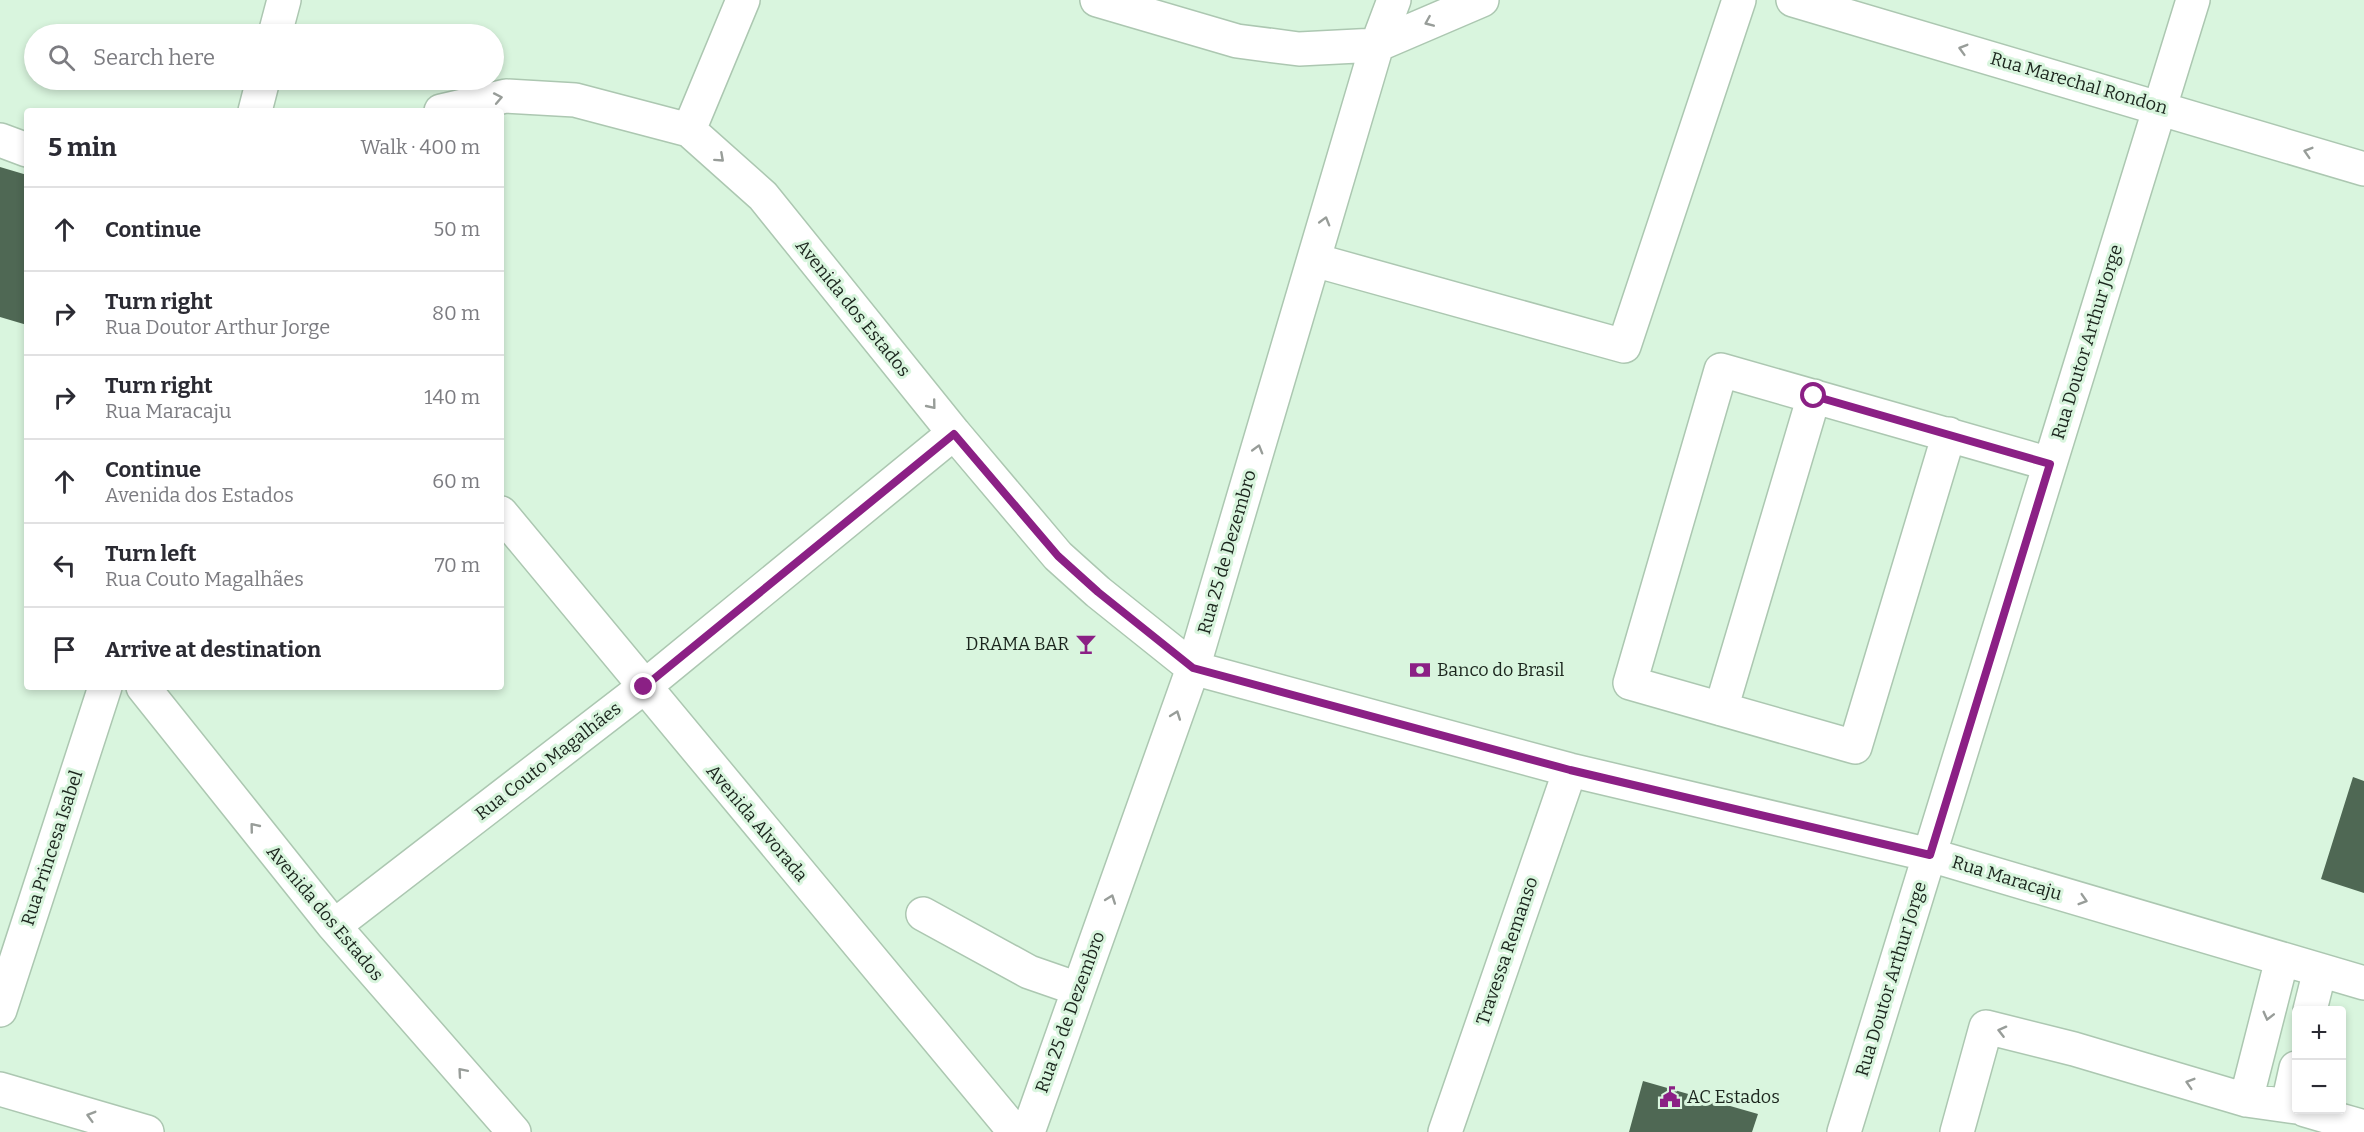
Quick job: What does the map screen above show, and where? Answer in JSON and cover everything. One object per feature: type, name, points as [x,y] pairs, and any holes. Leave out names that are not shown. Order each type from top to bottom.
[{"type":"street","points":[[278,24],[284,0]]},
{"type":"street","points":[[689,130],[743,0]]},
{"type":"street","points":[[1097,0],[1237,41],[1299,49],[1377,45],[1482,0]]},
{"type":"street","name":"Rua 25 de Dezembro","points":[[1028,1132],[1193,668],[1377,45],[1394,0]]},
{"type":"street","points":[[1314,260],[1624,346],[1739,0]]},
{"type":"street","name":"Rua Marechal Rondon","points":[[1793,0],[2364,169]]},
{"type":"street","name":"Rua Doutor Arthur Jorge","points":[[1844,1132],[2193,0]]},
{"type":"street","points":[[256,108],[260,90]]},
{"type":"street","name":"Avenida dos Estados","points":[[454,108],[506,96],[575,100],[689,130],[763,196],[954,434],[1058,556],[1098,592],[1193,668]]},
{"type":"street","points":[[0,140],[24,149]]},
{"type":"street","points":[[1949,434],[1855,747],[1630,683],[1721,370],[1949,434],[2050,464]]},
{"type":"street","points":[[1721,709],[1814,396]]},
{"type":"street","name":"Rua Couto Magalhães","points":[[334,926],[644,687],[954,434]]},
{"type":"street","name":"Avenida Alvorada","points":[[504,517],[1015,1132]]},
{"type":"street","name":"Rua Maracaju","points":[[1193,668],[1570,770],[1930,855],[2364,984]]},
{"type":"street","name":"Rua Princesa Isabel","points":[[0,1010],[104,690]]},
{"type":"street","name":"Avenida dos Estados","points":[[145,690],[334,926],[514,1132]]},
{"type":"street","name":"Travessa Remanso","points":[[1445,1132],[1570,770]]},
{"type":"street","points":[[923,914],[1029,972],[1078,989]]},
{"type":"street","points":[[2246,1100],[2282,959]]},
{"type":"street","points":[[2311,1006],[2320,970]]},
{"type":"street","points":[[1957,1132],[1986,1027],[2074,1049],[2246,1100],[2292,1106]]},
{"type":"street","points":[[0,1089],[147,1132]]},
{"type":"street","points":[[2320,1114],[2364,1127]]},
{"type":"building","points":[[0,167],[24,174],[24,324],[0,317]]},
{"type":"building","points":[[2353,777],[2364,781],[2364,893],[2321,879]]},
{"type":"building","name":"AC Estados","points":[[1643,1081],[1758,1114],[1752,1132],[1629,1132]]},
{"type":"place","name":"DRAMA BAR","points":[[1086,644]]},
{"type":"place","name":"Banco do Brasil","points":[[1420,670]]},
{"type":"place","name":"AC Estados","points":[[1670,1097]]},
{"type":"route","points":[[644,687],[954,434],[1058,556],[1098,592],[1193,668],[1570,770],[1930,855],[2050,464],[1814,396]]}]
